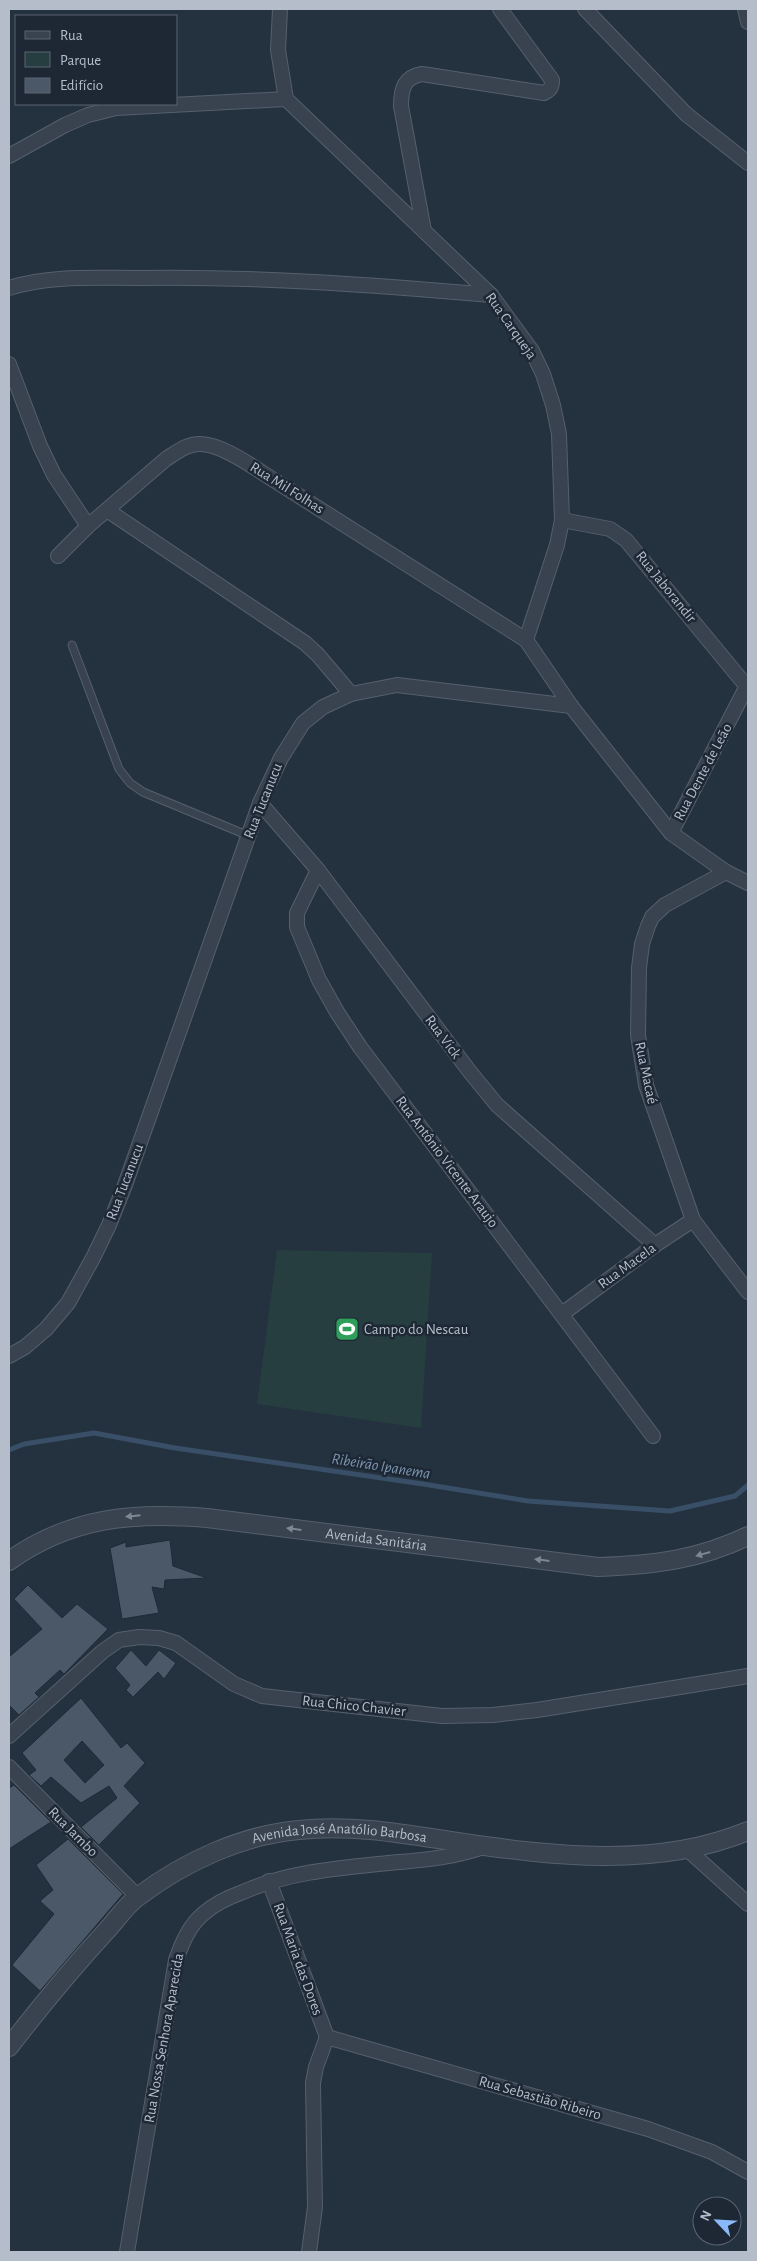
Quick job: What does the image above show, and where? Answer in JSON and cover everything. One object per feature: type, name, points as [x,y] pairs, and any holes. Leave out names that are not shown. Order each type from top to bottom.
[{"type":"street","points":[[178,105],[286,99],[278,50],[280,9]]},
{"type":"street","points":[[424,231],[401,106],[403,86],[407,80],[422,74],[544,93],[552,87],[552,80],[500,9]]},
{"type":"street","points":[[585,9],[686,114],[748,162]]},
{"type":"street","points":[[745,9],[748,22]]},
{"type":"street","name":"Rua Carqueja","points":[[286,99],[491,295],[532,351],[543,374],[553,405],[559,434],[562,520],[554,555],[526,640]]},
{"type":"street","points":[[9,156],[65,125],[88,115],[116,108],[173,105]]},
{"type":"street","points":[[9,288],[27,283],[78,279],[176,277],[322,282],[491,295]]},
{"type":"street","points":[[9,364],[54,475],[88,526]]},
{"type":"street","name":"Rua Mil Folhas","points":[[58,556],[88,526],[180,450],[201,444],[211,445],[277,482],[526,640]]},
{"type":"street","points":[[107,510],[305,643],[351,694]]},
{"type":"street","name":"Rua Jaborandir","points":[[562,520],[610,529],[626,540],[748,686]]},
{"type":"street","points":[[526,640],[571,706],[671,832],[726,872],[748,883]]},
{"type":"street","name":"Rua Tucanucu","points":[[9,1356],[25,1347],[46,1329],[68,1303],[109,1225],[125,1185],[260,803],[281,758],[303,723],[323,707],[351,694],[397,685],[571,706]]},
{"type":"street","name":"Rua Dente de Leão","points":[[671,832],[748,686]]},
{"type":"street","name":"Rua Vick","points":[[260,803],[318,870],[497,1105],[522,1130],[655,1245]]},
{"type":"street","name":"Rua Antônio Vicente Araujo","points":[[318,870],[304,896],[296,920],[299,934],[319,980],[337,1012],[360,1047],[652,1436]]},
{"type":"street","name":"Rua Macaé","points":[[726,872],[658,911],[644,935],[639,968],[638,1035],[643,1071],[652,1105],[693,1220],[748,1292]]},
{"type":"street","name":"Rua Macela","points":[[562,1314],[655,1245],[693,1220]]},
{"type":"street","name":"Avenida Sanitária","points":[[9,1561],[50,1537],[67,1530],[101,1520],[151,1514],[207,1518],[598,1567],[641,1566],[687,1559],[723,1548],[748,1536]]},
{"type":"street","name":"Rua Chico Chavier","points":[[9,1736],[102,1652],[119,1640],[139,1637],[160,1638],[176,1643],[234,1684],[262,1696],[442,1716],[493,1715],[528,1711],[748,1676]]},
{"type":"street","name":"Rua Jambo","points":[[9,1767],[138,1896]]},
{"type":"street","name":"Avenida José Anatólio Barbosa","points":[[9,2047],[86,1953],[138,1896],[190,1863],[233,1845],[272,1834],[299,1830],[365,1829],[487,1846],[588,1855],[657,1854],[688,1850],[748,1831]]},
{"type":"street","name":"Rua Nossa Senhora Aparecida","points":[[127,2252],[172,1980],[180,1947],[194,1923],[203,1913],[230,1896],[269,1880],[346,1868],[441,1858],[466,1854],[487,1846]]},
{"type":"street","points":[[688,1850],[748,1904]]},
{"type":"street","name":"Rua Maria das Dores","points":[[269,1880],[327,2038]]},
{"type":"street","points":[[308,2252],[315,2207],[313,2082],[316,2067],[327,2038]]},
{"type":"street","name":"Rua Sebastião Ribeiro","points":[[327,2038],[648,2129],[712,2152],[748,2172]]},
{"type":"lane","points":[[72,645],[119,769],[130,784],[143,792],[249,836]]},
{"type":"green space","name":"Campo do Nescau","points":[[277,1250],[432,1253],[421,1428],[257,1404]]},
{"type":"building","points":[[170,1540],[173,1566],[207,1578],[165,1580],[164,1589],[152,1587],[159,1613],[122,1619],[110,1548],[126,1542],[126,1547]]},
{"type":"building","points":[[28,1585],[62,1618],[77,1604],[108,1629],[64,1674],[60,1670],[35,1693],[39,1697],[19,1715],[9,1705],[9,1657],[42,1629],[14,1599]]},
{"type":"building","points":[[131,1650],[146,1666],[159,1650],[176,1663],[164,1679],[158,1672],[133,1697],[126,1690],[130,1685],[115,1668]]},
{"type":"building","points":[[81,1698],[121,1748],[127,1743],[145,1763],[124,1786],[140,1803],[99,1845],[81,1827],[117,1798],[109,1786],[81,1803],[51,1777],[41,1786],[29,1775],[36,1770],[22,1753]],"holes":[[[82,1741],[104,1765],[85,1783],[64,1760]]]},
{"type":"building","points":[[14,1785],[51,1822],[9,1849],[9,1788]]},
{"type":"building","points":[[68,1839],[123,1894],[40,1991],[12,1965],[54,1914],[40,1901],[53,1890],[36,1865]]},
{"type":"waterway","name":"Ribeirão Ipanema","points":[[9,1450],[24,1444],[94,1433],[175,1448],[528,1501],[670,1511],[735,1496],[748,1485]]},
{"type":"place","name":"Campo do Nescau","points":[[347,1329]]}]
